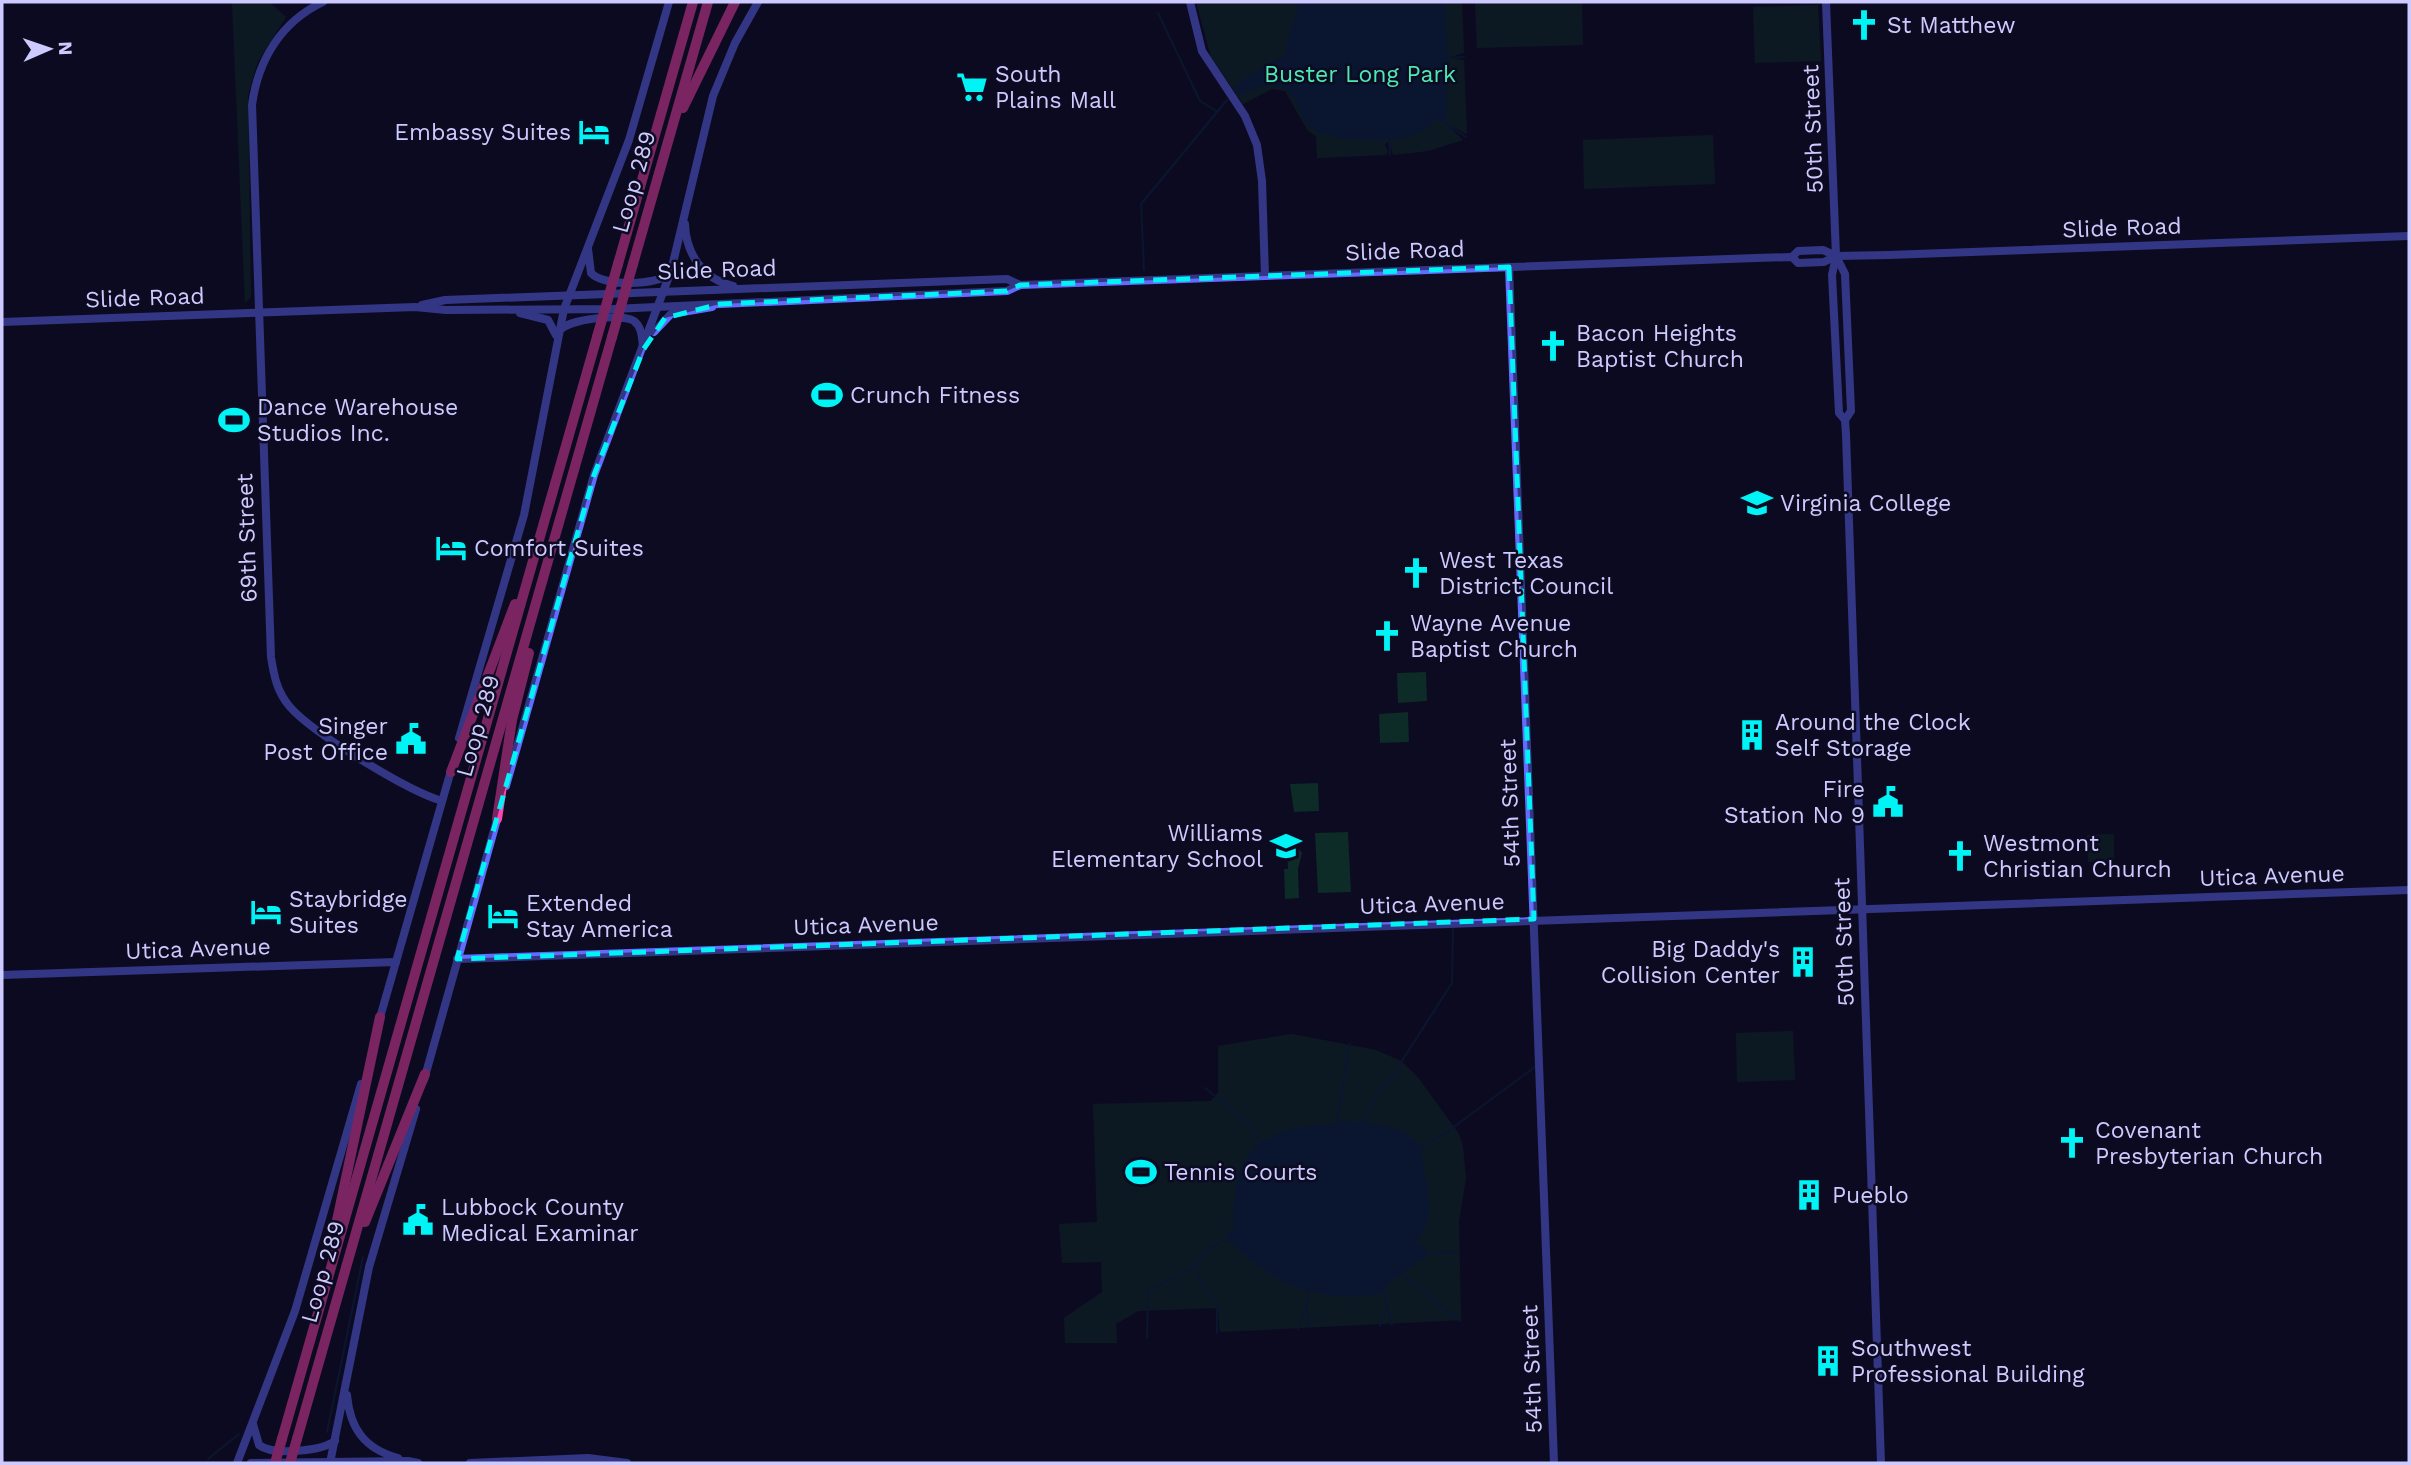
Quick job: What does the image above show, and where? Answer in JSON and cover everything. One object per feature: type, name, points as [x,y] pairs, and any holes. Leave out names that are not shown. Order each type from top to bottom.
[{"type":"highway","points":[[673,71],[685,2]]},
{"type":"highway","name":"Loop 289","points":[[275,1463],[693,2]]},
{"type":"highway","name":"Loop 289","points":[[290,1463],[708,2]]},
{"type":"highway","points":[[654,187],[691,90],[734,2]]},
{"type":"highway","points":[[451,772],[541,536]]},
{"type":"highway","points":[[497,819],[512,720],[540,611],[545,569]]},
{"type":"highway","points":[[328,1282],[333,1239],[352,1163],[380,1017]]},
{"type":"highway","points":[[348,1260],[425,1074]]},
{"type":"main road","name":"69th Street","points":[[323,2],[296,19],[273,43],[254,90],[252,147],[271,657],[277,687],[289,707],[312,726],[404,786],[442,801]]},
{"type":"main road","points":[[237,1463],[295,1311],[524,515],[568,295],[633,128],[669,2]]},
{"type":"main road","points":[[330,1462],[369,1267],[594,475],[665,292],[718,85],[735,43],[758,2]]},
{"type":"main road","points":[[1190,2],[1202,51],[1245,116],[1257,145],[1262,181],[1265,276]]},
{"type":"main road","name":"50th Street","points":[[1826,2],[1836,256],[1845,274],[1851,411],[1845,420],[1881,1463]]},
{"type":"main road","points":[[685,212],[688,246],[699,266],[724,284],[750,288]]},
{"type":"main road","name":"Slide Road","points":[[2,323],[415,307],[493,310],[660,307],[1007,291],[1020,285],[1792,257],[1798,262],[1824,262],[1836,256],[2409,236]]},
{"type":"main road","points":[[588,246],[589,268],[601,281],[661,280],[671,271]]},
{"type":"main road","name":"54th Street","points":[[1509,267],[1554,1463]]},
{"type":"main road","name":"Slide Road","points":[[415,307],[445,300],[750,288],[1007,279],[1020,285]]},
{"type":"main road","points":[[643,350],[659,324],[668,316],[704,311],[720,304]]},
{"type":"main road","points":[[493,310],[540,316],[552,324],[558,335]]},
{"type":"main road","points":[[558,335],[566,323],[576,320],[631,320],[640,330],[643,350]]},
{"type":"main road","name":"Utica Avenue","points":[[457,959],[2409,890]]},
{"type":"main road","name":"Utica Avenue","points":[[2,975],[396,962]]},
{"type":"main road","points":[[346,1386],[350,1416],[363,1440],[383,1454],[418,1463]]},
{"type":"main road","points":[[252,1421],[255,1438],[269,1451],[320,1449],[335,1440]]},
{"type":"main road","points":[[470,1463],[588,1458],[627,1463]]},
{"type":"main road","points":[[251,1463],[408,1461]]},
{"type":"highlighted area","points":[[1509,267],[1534,919],[457,959],[594,475],[643,350],[665,318],[720,304],[1007,291],[1020,285]]},
{"type":"green space","points":[[232,2],[269,2],[286,17],[258,61],[248,95],[251,297],[245,303]]},
{"type":"green space","name":"Buster Long Park","points":[[1196,2],[1462,2],[1464,53],[1447,58],[1464,60],[1467,134],[1446,124],[1463,140],[1428,151],[1393,155],[1389,141],[1385,144],[1388,153],[1385,155],[1317,158],[1316,136],[1308,131],[1285,91],[1272,89],[1243,104],[1211,57]]},
{"type":"green space","points":[[1475,2],[1582,2],[1583,45],[1477,48]]},
{"type":"green space","points":[[1818,5],[1821,61],[1755,63],[1753,7]]},
{"type":"green space","points":[[1713,135],[1715,184],[1584,189],[1583,140]]},
{"type":"green space","points":[[1426,672],[1427,701],[1398,703],[1397,673]]},
{"type":"green space","points":[[1408,712],[1409,742],[1380,743],[1379,714]]},
{"type":"green space","points":[[1318,783],[1319,811],[1294,812],[1290,784]]},
{"type":"green space","points":[[1348,832],[1351,892],[1318,893],[1315,833]]},
{"type":"green space","points":[[2114,834],[2114,861],[2088,862],[2087,835]]},
{"type":"green space","points":[[1297,847],[1302,853],[1298,869],[1299,898],[1285,899],[1284,869],[1288,869],[1287,849]]},
{"type":"green space","points":[[1793,1031],[1795,1080],[1737,1082],[1736,1033]]},
{"type":"green space","points":[[1292,1034],[1376,1050],[1401,1061],[1417,1076],[1459,1134],[1466,1178],[1459,1221],[1461,1320],[1220,1332],[1218,1308],[1138,1311],[1116,1324],[1117,1343],[1065,1343],[1064,1318],[1102,1292],[1101,1262],[1062,1263],[1059,1224],[1097,1222],[1093,1104],[1211,1101],[1218,1092],[1218,1046]]},
{"type":"water","name":"Buster Long Park","points":[[1299,2],[1445,2],[1448,61],[1446,124],[1436,119],[1428,128],[1398,138],[1341,138],[1325,134],[1308,125],[1291,95],[1281,87],[1265,86],[1240,96],[1233,88],[1252,73],[1284,55]]},
{"type":"water","points":[[1347,1121],[1387,1126],[1414,1139],[1421,1147],[1428,1197],[1427,1220],[1423,1232],[1415,1242],[1430,1253],[1389,1283],[1383,1293],[1366,1296],[1334,1296],[1287,1283],[1254,1263],[1228,1241],[1227,1235],[1233,1228],[1238,1178],[1249,1153],[1274,1135],[1292,1129]]},
{"type":"waterway","points":[[1158,13],[1200,101],[1216,111]]},
{"type":"waterway","points":[[1447,58],[1464,57]]},
{"type":"waterway","points":[[1144,270],[1141,204],[1227,100]]},
{"type":"waterway","points":[[1446,124],[1466,137]]},
{"type":"waterway","points":[[1389,140],[1390,155]]},
{"type":"waterway","points":[[1362,1122],[1377,1093],[1394,1073],[1452,983],[1453,928]]},
{"type":"waterway","points":[[1336,1124],[1350,1044]]},
{"type":"waterway","points":[[1421,1147],[1444,1134],[1535,1067]]},
{"type":"waterway","points":[[1205,1088],[1251,1125],[1260,1142]]},
{"type":"waterway","points":[[1147,1338],[1148,1291],[1189,1270],[1209,1249],[1228,1238]]},
{"type":"waterway","points":[[1430,1253],[1459,1252]]},
{"type":"waterway","points":[[327,1432],[363,1257]]},
{"type":"waterway","points":[[1197,1264],[1198,1277],[1217,1302],[1217,1333]]},
{"type":"waterway","points":[[1402,1274],[1460,1321]]},
{"type":"waterway","points":[[1309,1292],[1306,1306],[1310,1328]]},
{"type":"waterway","points":[[1383,1293],[1392,1325]]},
{"type":"waterway","points":[[1298,1329],[1306,1307]]},
{"type":"waterway","points":[[1380,1326],[1386,1308]]},
{"type":"waterway","points":[[208,1459],[239,1434]]},
{"type":"place","name":"St Matthew","points":[[1864,25]]},
{"type":"place","name":"South Plains Mall","points":[[972,87]]},
{"type":"place","name":"Embassy Suites","points":[[594,132]]},
{"type":"place","name":"Bacon Heights Baptist Church","points":[[1553,346]]},
{"type":"place","name":"Crunch Fitness","points":[[827,395]]},
{"type":"place","name":"Dance Warehouse Studios Inc.","points":[[234,420]]},
{"type":"place","name":"Virginia College","points":[[1757,503]]},
{"type":"place","name":"Comfort Suites","points":[[451,548]]},
{"type":"place","name":"West Texas District Council","points":[[1416,573]]},
{"type":"place","name":"Wayne Avenue Baptist Church","points":[[1387,636]]},
{"type":"place","name":"Around the Clock Self Storage","points":[[1752,735]]},
{"type":"place","name":"Singer Post Office","points":[[411,739]]},
{"type":"place","name":"Fire Station No 9","points":[[1888,802]]},
{"type":"place","name":"Williams Elementary School","points":[[1286,846]]},
{"type":"place","name":"Westmont Christian Church","points":[[1960,856]]},
{"type":"place","name":"Staybridge Suites","points":[[266,912]]},
{"type":"place","name":"Extended Stay America","points":[[503,916]]},
{"type":"place","name":"Big Daddy's Collision Center","points":[[1803,962]]},
{"type":"place","name":"Covenant Presbyterian Church","points":[[2072,1143]]},
{"type":"place","name":"Tennis Courts","points":[[1141,1172]]},
{"type":"place","name":"Pueblo","points":[[1809,1195]]},
{"type":"place","name":"Lubbock County Medical Examinar","points":[[418,1220]]},
{"type":"place","name":"Southwest Professional Building","points":[[1828,1361]]}]
